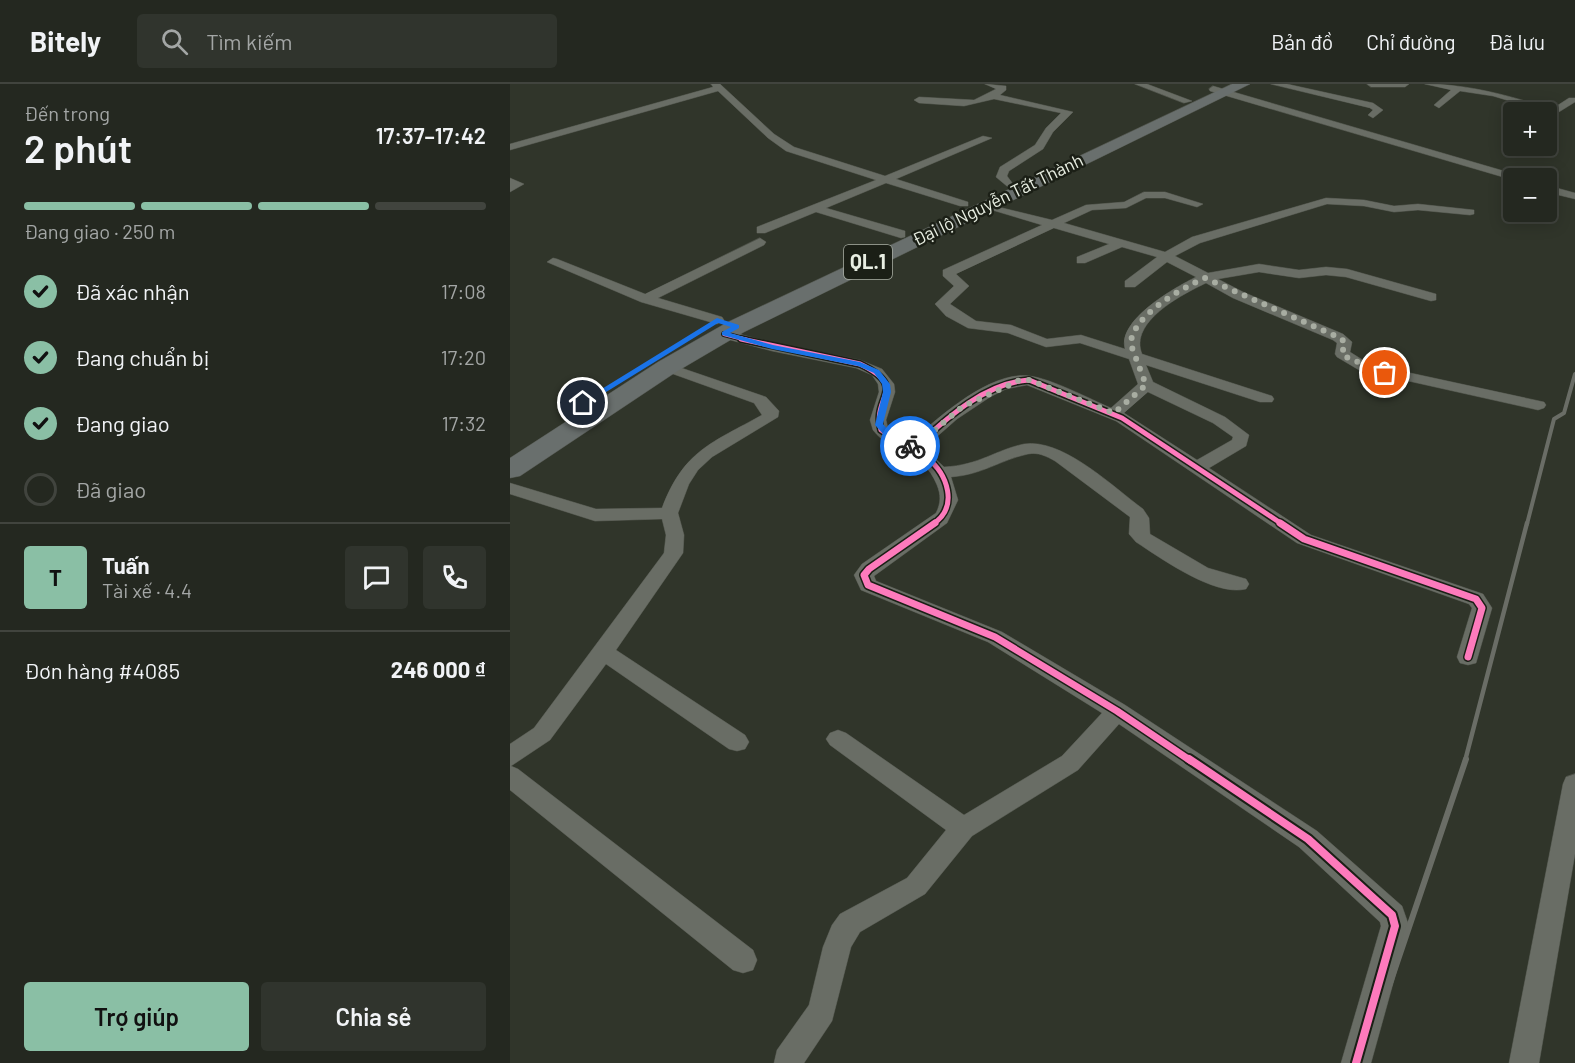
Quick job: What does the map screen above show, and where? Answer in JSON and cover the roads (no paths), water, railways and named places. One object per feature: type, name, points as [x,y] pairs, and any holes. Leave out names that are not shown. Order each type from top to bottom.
[{"type":"main road","name":"Đại lộ Nguyễn Tất Thành","points":[[510,449],[726,327],[901,234],[976,206],[1008,184],[1187,100],[1229,86]]},
{"type":"main road","name":"Đại lộ Nguyễn Tất Thành","points":[[510,470],[726,327],[1229,86]]},
{"type":"street","points":[[919,100],[969,103],[995,96],[1003,88],[989,84]]},
{"type":"street","points":[[1139,84],[1187,100]]},
{"type":"street","points":[[1275,84],[1373,106],[1378,110],[1373,115]]},
{"type":"street","points":[[1371,84],[1401,86]]},
{"type":"street","points":[[1429,84],[1502,96],[1518,102]]},
{"type":"street","points":[[510,147],[717,86],[771,136],[790,149],[976,206],[1052,224],[1166,256],[1205,278],[1338,337],[1345,342],[1342,354],[1364,367],[1538,405]]},
{"type":"street","points":[[1229,86],[1503,174]]},
{"type":"street","points":[[1439,105],[1459,88]]},
{"type":"street","points":[[977,92],[1068,112],[1050,130],[1039,147],[1004,169],[1001,177],[1008,184]]},
{"type":"street","points":[[1557,109],[1572,99]]},
{"type":"street","points":[[646,299],[815,208],[987,138]]},
{"type":"street","points":[[510,181],[519,184],[510,189]]},
{"type":"street","points":[[1557,191],[1575,196]]},
{"type":"street","points":[[1197,204],[1165,195],[1144,195],[1125,205],[1090,207],[948,273],[962,285],[944,301],[944,308],[973,325],[1011,329],[1046,343],[1081,339],[1266,399]]},
{"type":"street","points":[[1130,284],[1166,256],[1212,235],[1326,201],[1364,203],[1394,209],[1418,207],[1470,212]]},
{"type":"street","points":[[815,208],[901,234]]},
{"type":"street","points":[[1081,260],[1121,243]]},
{"type":"street","points":[[553,261],[646,299],[726,327],[772,347],[860,364],[877,372],[886,384],[887,392],[879,425],[888,435],[934,461],[950,495],[947,512],[941,519],[869,569],[864,575],[865,581],[875,589],[995,637],[1117,711],[1308,839],[1392,915],[1395,926],[1356,1063]]},
{"type":"street","points":[[1197,468],[1240,442],[1241,435],[1219,420],[1146,385],[1131,338],[1138,324],[1178,291],[1205,278],[1251,268],[1299,274],[1326,271],[1355,274],[1431,297]]},
{"type":"street","points":[[510,757],[542,734],[604,652],[673,553],[675,535],[669,513],[680,484],[691,467],[706,453],[770,417],[771,411],[760,400],[667,367]]},
{"type":"street","points":[[914,448],[962,407],[1020,380],[1029,380],[1114,413],[1304,539],[1476,599],[1482,608],[1468,657]]},
{"type":"street","points":[[1114,413],[1146,385]]},
{"type":"street","points":[[941,472],[964,471],[984,466],[1026,449],[1051,451],[1137,513],[1140,518],[1138,534],[1143,538],[1213,579],[1239,584]]},
{"type":"street","points":[[510,488],[595,515],[669,513]]},
{"type":"street","points":[[604,652],[736,742]]},
{"type":"street","points":[[788,1061],[822,1011],[827,999],[837,947],[846,928],[862,914],[904,894],[915,886],[963,828],[1062,769],[1117,711]]},
{"type":"street","points":[[838,739],[963,828]]},
{"type":"street","points":[[510,776],[743,960]]},
{"type":"street","points":[[1524,1063],[1575,784]]},
{"type":"railway","points":[[1527,524],[1554,419],[1564,413],[1575,374]]},
{"type":"railway","points":[[1465,761],[1527,523]]},
{"type":"railway","points":[[1363,1063],[1466,759]]}]
